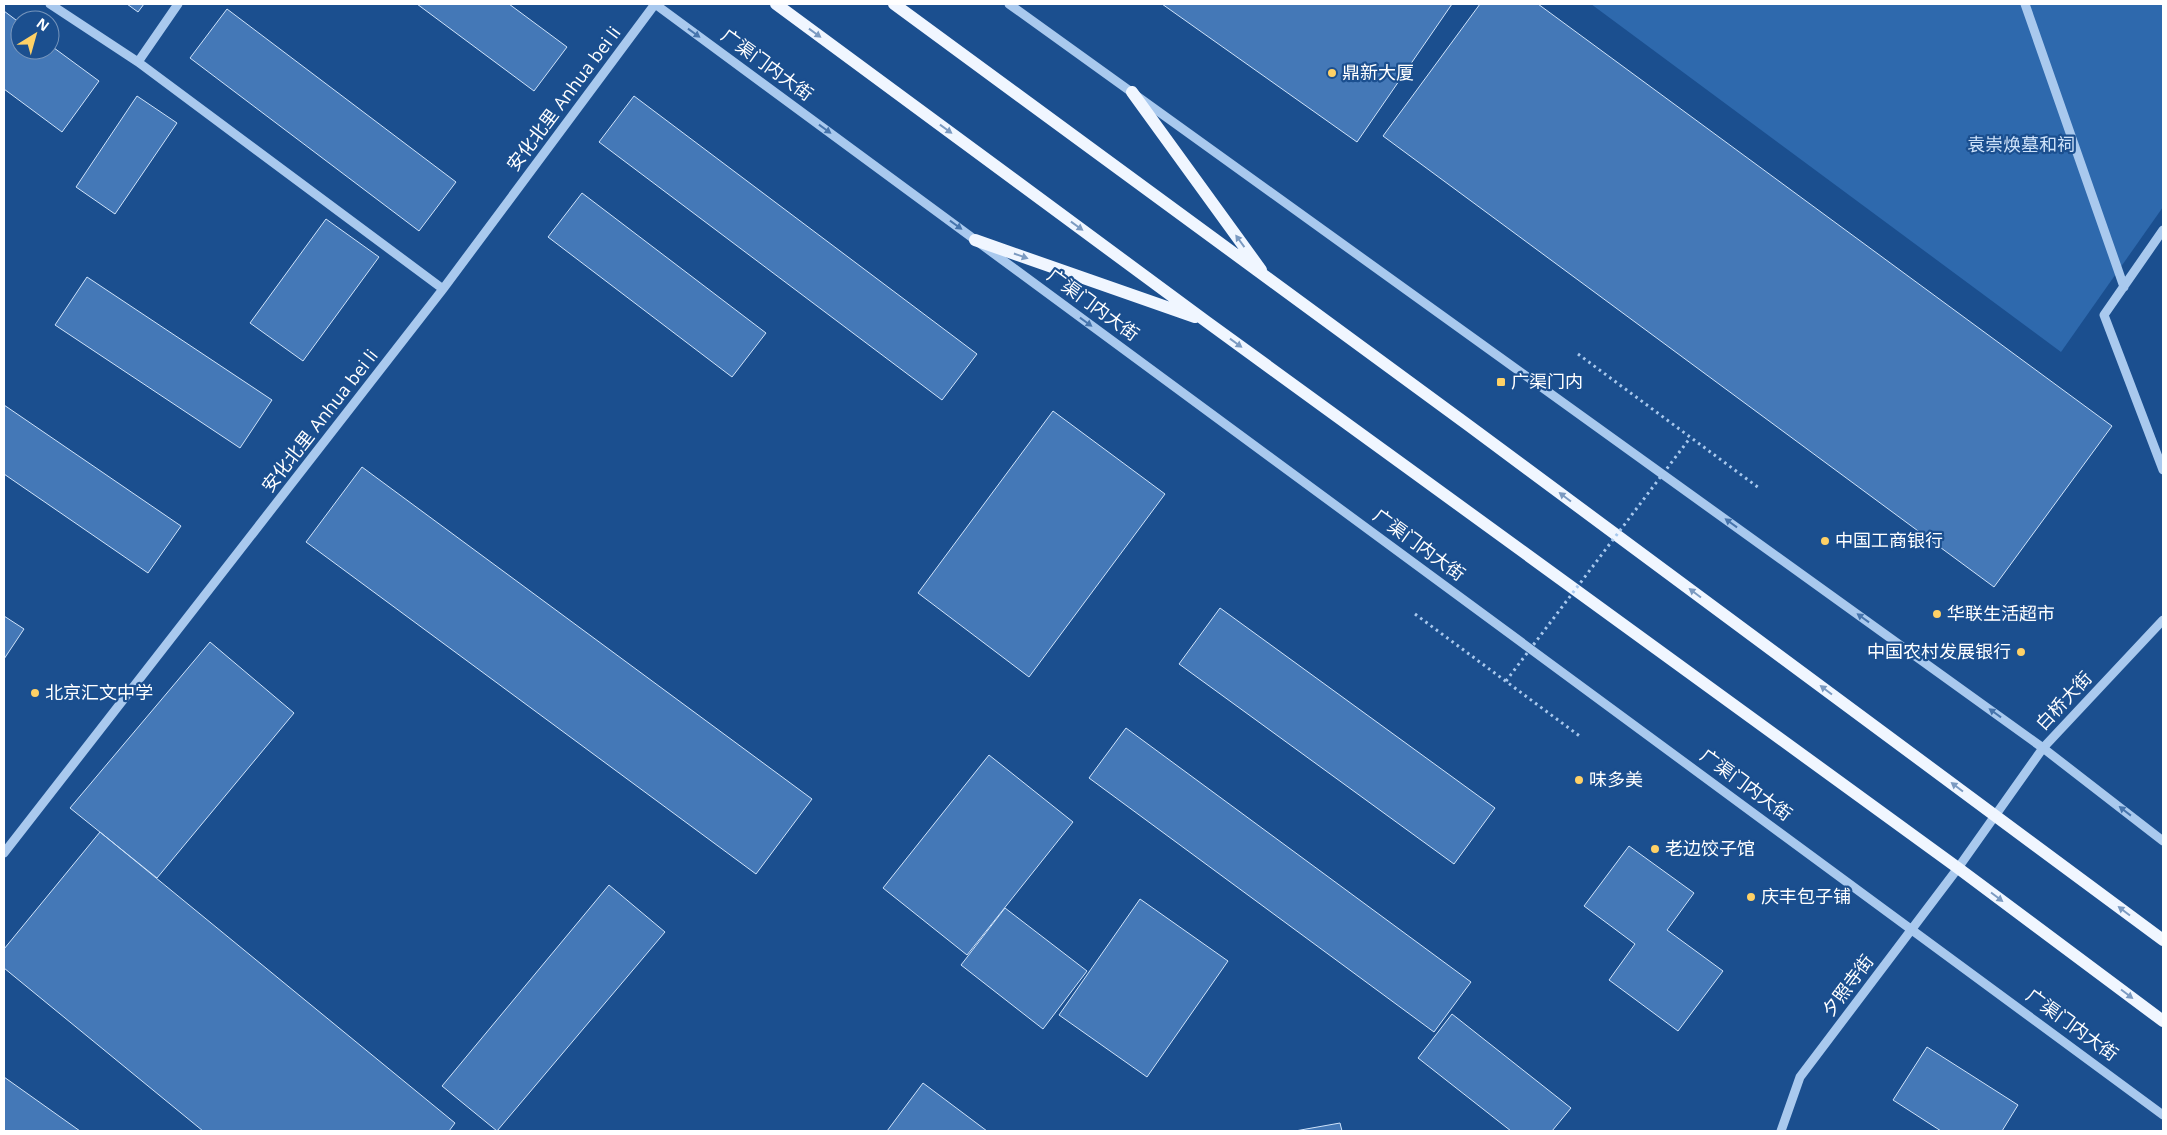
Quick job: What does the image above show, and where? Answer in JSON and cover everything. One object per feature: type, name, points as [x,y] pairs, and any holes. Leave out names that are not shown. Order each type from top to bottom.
[{"type":"main road","points":[[776,4],[1206,322],[1958,868],[2163,1021]]},
{"type":"main road","points":[[894,4],[1997,814],[2163,940]]},
{"type":"main road","points":[[1132,92],[1268,280]]},
{"type":"main road","points":[[976,240],[1206,322]]},
{"type":"street","points":[[50,4],[138,62],[443,289]]},
{"type":"street","points":[[138,62],[178,4]]},
{"type":"street","name":"广渠门内大街","points":[[655,4],[2163,1115]]},
{"type":"street","name":"安化北里 Anhua bei li","points":[[4,853],[443,289],[655,4]]},
{"type":"street","points":[[1009,4],[2043,748],[2163,841]]},
{"type":"street","points":[[2025,4],[2124,287]]},
{"type":"street","points":[[2163,230],[2104,315],[2163,470]]},
{"type":"street","name":"白桥大街","points":[[1958,868],[2043,748],[2163,620]]},
{"type":"street","name":"夕照寺街","points":[[1781,1131],[1800,1077],[1958,868]]},
{"type":"path","points":[[1578,354],[1759,488]]},
{"type":"path","points":[[1506,681],[1690,438]]},
{"type":"path","points":[[1415,614],[1581,737]]},
{"type":"green space","name":"袁崇焕墓和祠","points":[[1591,4],[2163,4],[2163,207],[2061,352]]},
{"type":"building","points":[[127,4],[144,4],[138,12]]},
{"type":"building","points":[[417,4],[509,4],[567,47],[534,91]]},
{"type":"building","name":"鼎新大厦","points":[[1162,4],[1452,4],[1357,142]]},
{"type":"building","points":[[1480,4],[1538,4],[2112,426],[1994,587],[1383,136]]},
{"type":"building","points":[[227,9],[456,182],[419,231],[190,58]]},
{"type":"building","points":[[4,11],[10,16],[10,60],[60,60],[60,52],[99,81],[62,132],[4,89]]},
{"type":"building","points":[[137,96],[177,123],[115,214],[76,187]]},
{"type":"building","points":[[634,96],[977,354],[942,400],[599,142]]},
{"type":"building","points":[[582,193],[766,333],[732,377],[548,237]]},
{"type":"building","points":[[326,219],[379,257],[303,361],[250,323]]},
{"type":"building","points":[[87,277],[272,400],[240,448],[55,325]]},
{"type":"building","points":[[4,405],[181,526],[148,573],[4,474]]},
{"type":"building","points":[[1053,411],[1165,494],[1029,677],[918,593]]},
{"type":"building","points":[[362,467],[812,799],[756,874],[306,542]]},
{"type":"building","points":[[1220,608],[1495,808],[1454,864],[1179,664]]},
{"type":"building","points":[[4,616],[24,629],[4,659]]},
{"type":"building","points":[[210,642],[294,713],[157,878],[70,808]]},
{"type":"building","points":[[1126,728],[1471,982],[1434,1032],[1089,778]]},
{"type":"building","points":[[989,755],[1073,822],[967,955],[883,888]]},
{"type":"building","points":[[100,832],[455,1123],[449,1131],[203,1131],[4,968],[4,949]]},
{"type":"building","points":[[1629,846],[1694,893],[1667,930],[1723,971],[1678,1031],[1609,980],[1635,944],[1584,906]]},
{"type":"building","points":[[609,885],[665,932],[497,1131],[442,1086]]},
{"type":"building","points":[[1140,899],[1228,961],[1147,1077],[1059,1015]]},
{"type":"building","points":[[1005,908],[1087,971],[1043,1029],[961,965]]},
{"type":"building","points":[[1452,1014],[1571,1108],[1552,1131],[1511,1131],[1418,1058]]},
{"type":"building","points":[[1927,1047],[2018,1105],[2002,1131],[1941,1131],[1893,1100]]},
{"type":"building","points":[[4,1077],[80,1131],[4,1131]]},
{"type":"building","points":[[923,1083],[987,1131],[887,1131]]},
{"type":"building","points":[[1340,1123],[1342,1131],[1295,1131]]},
{"type":"place","name":"鼎新大厦","points":[[1332,73]]},
{"type":"place","name":"广渠门内","points":[[1501,382]]},
{"type":"place","name":"中国工商银行","points":[[1825,541]]},
{"type":"place","name":"华联生活超市","points":[[1937,614]]},
{"type":"place","name":"中国农村发展银行","points":[[2021,652]]},
{"type":"place","name":"北京汇文中学","points":[[35,693]]},
{"type":"place","name":"味多美","points":[[1579,780]]},
{"type":"place","name":"老边饺子馆","points":[[1655,849]]},
{"type":"place","name":"庆丰包子铺","points":[[1751,897]]}]
